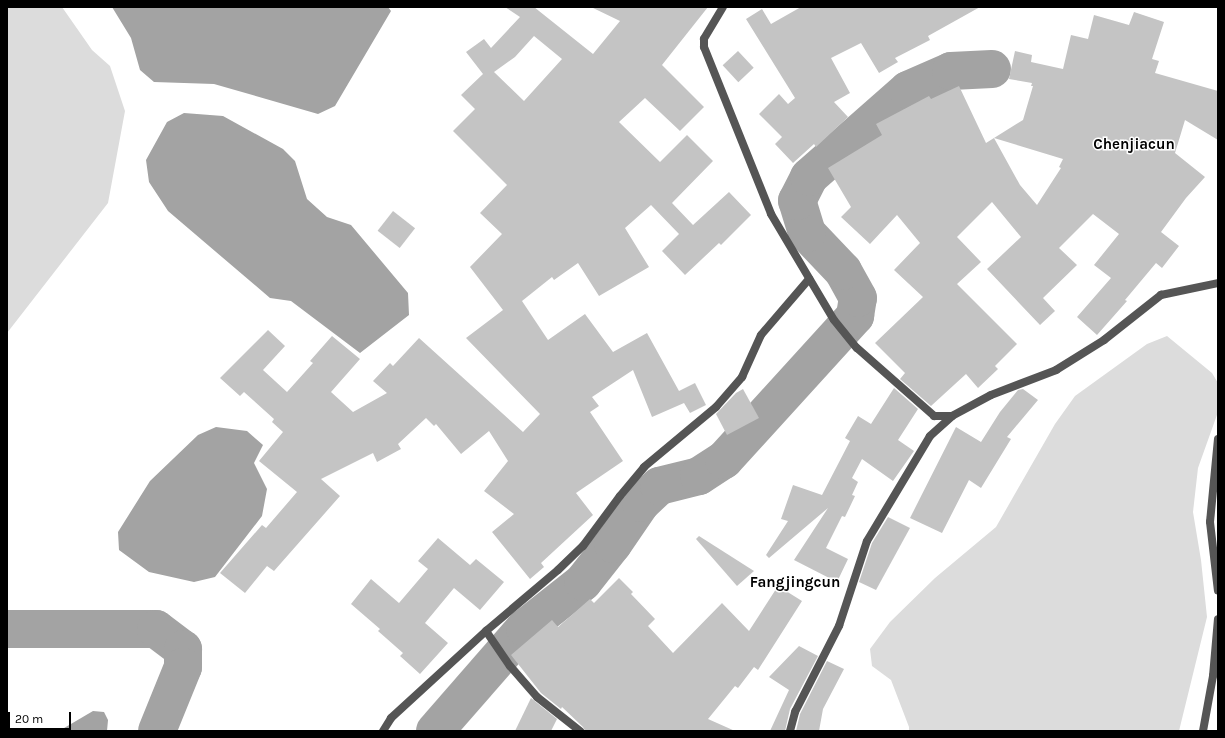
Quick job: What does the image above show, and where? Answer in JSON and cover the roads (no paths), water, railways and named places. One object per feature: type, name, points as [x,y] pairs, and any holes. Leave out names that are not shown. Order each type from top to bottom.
[{"type":"street","points":[[722,7],[704,39],[704,47],[771,214],[834,320],[857,348],[934,416],[952,416]]},
{"type":"street","points":[[383,731],[391,718],[486,631],[558,570],[583,546],[620,496],[644,467],[716,407],[742,377],[761,335],[809,279]]},
{"type":"street","points":[[790,731],[795,712],[839,626],[867,540],[930,436],[952,416],[991,395],[1056,370],[1104,340],[1161,295],[1218,283]]},
{"type":"street","points":[[1218,439],[1215,512],[1210,522],[1218,591]]},
{"type":"street","points":[[1203,731],[1214,676],[1218,619]]},
{"type":"street","points":[[486,631],[510,666],[537,697],[580,731]]},
{"type":"waterway","points":[[435,731],[525,628],[583,582],[613,544],[641,503],[659,486],[699,476],[724,460],[855,316],[858,298],[843,271],[807,233],[797,201],[809,177],[908,90],[951,71],[992,69]]},
{"type":"waterway","points":[[7,629],[156,629],[183,649],[183,667],[157,731]]},
{"type":"district","name":"Chenjiacun","points":[[1134,145]]},
{"type":"district","name":"Fangjingcun","points":[[795,583]]}]
